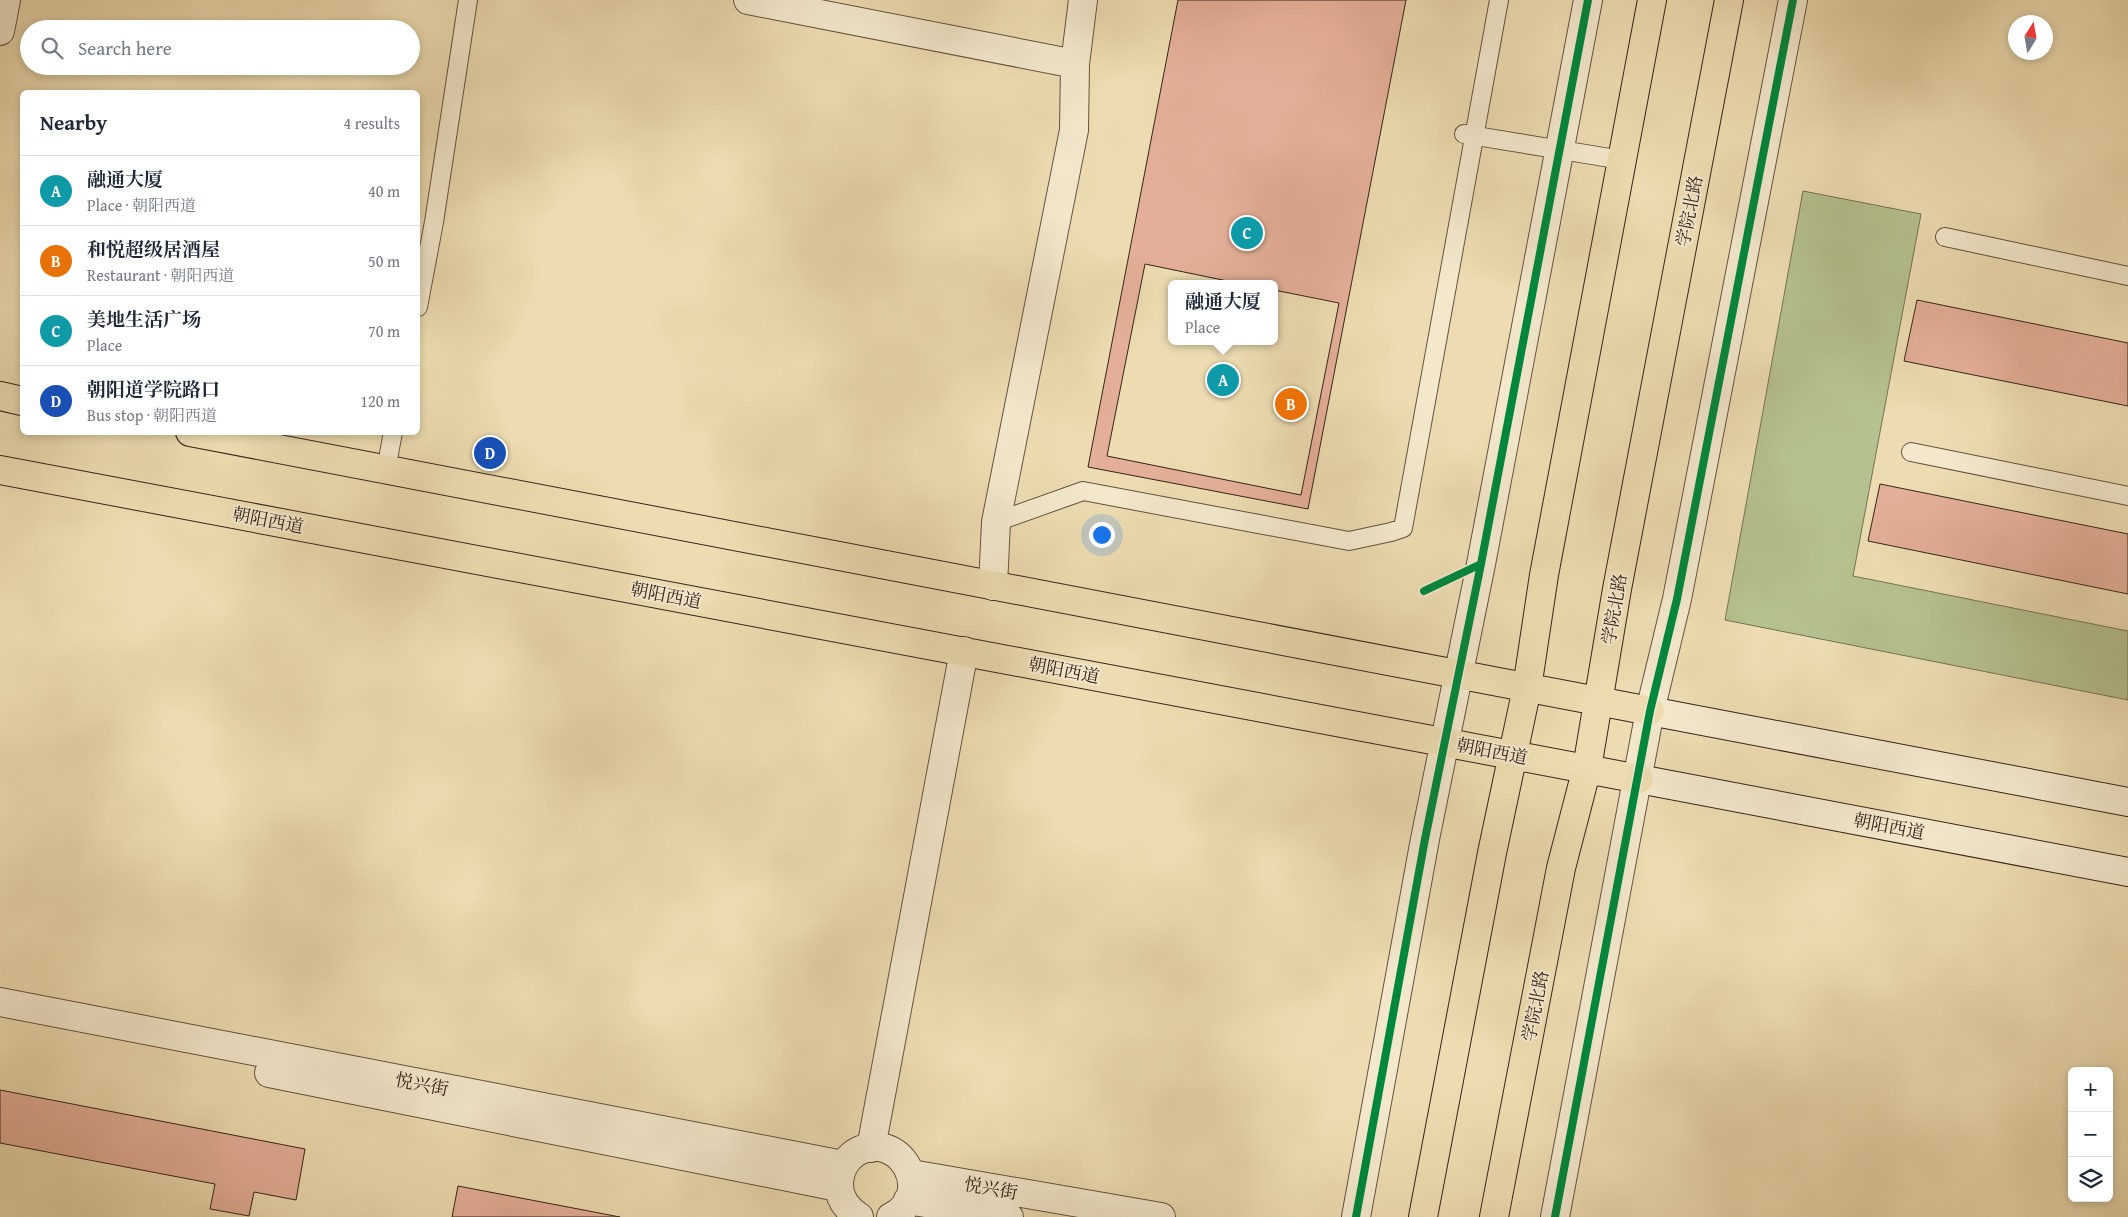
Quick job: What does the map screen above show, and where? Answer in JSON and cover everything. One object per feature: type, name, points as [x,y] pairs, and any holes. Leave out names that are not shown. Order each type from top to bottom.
[{"type":"main road","points":[[1423,1217],[1512,754],[1527,688],[1544,575],[1652,0]]},
{"type":"main road","name":"学院北路","points":[[1494,1217],[1561,868],[1587,768],[1729,0]]},
{"type":"main road","points":[[0,396],[20,401]]},
{"type":"main road","points":[[205,435],[1650,711]]},
{"type":"main road","name":"朝阳西道","points":[[0,470],[1639,778]]},
{"type":"street","points":[[0,31],[6,0]]},
{"type":"street","points":[[748,0],[1075,64]]},
{"type":"street","points":[[992,586],[996,522],[1074,130],[1075,64],[1083,0]]},
{"type":"street","points":[[1356,1217],[1425,839],[1481,564],[1588,0]]},
{"type":"street","points":[[1555,1217],[1639,778],[1650,711],[1677,599],[1793,0]]},
{"type":"street","points":[[880,1149],[971,653]]},
{"type":"street","points":[[1650,711],[2128,802]]},
{"type":"street","name":"朝阳西道","points":[[1639,778],[2128,872]]},
{"type":"street","name":"悦兴街","points":[[0,1002],[841,1176]]},
{"type":"street","name":"悦兴街","points":[[0,1020],[841,1176]]},
{"type":"street","points":[[859,1217],[845,1205],[841,1176],[850,1157],[860,1150],[880,1149],[899,1156],[906,1164],[903,1197]]},
{"type":"street","name":"悦兴街","points":[[903,1197],[1009,1217]]},
{"type":"street","name":"悦兴街","points":[[903,1197],[1161,1217]]},
{"type":"lane","points":[[420,296],[434,222],[468,0]]},
{"type":"lane","points":[[1469,136],[1488,0]]},
{"type":"lane","points":[[996,522],[1083,491],[1349,541],[1391,532],[1469,136],[1499,0]]},
{"type":"lane","points":[[1469,136],[1622,160]]},
{"type":"lane","points":[[1945,237],[2128,276]]},
{"type":"lane","points":[[386,470],[392,435]]},
{"type":"lane","points":[[1911,452],[2128,496]]},
{"type":"green space","points":[[1803,191],[1921,214],[1853,576],[2128,631],[2128,700],[1725,620]]},
{"type":"building","points":[[1178,0],[1406,0],[1308,509],[1088,467]]},
{"type":"building","points":[[1145,264],[1223,280],[1168,280],[1168,345],[1278,345],[1278,291],[1339,303],[1301,495],[1107,456]]},
{"type":"building","points":[[1917,300],[2128,343],[2128,406],[1904,361]]},
{"type":"building","points":[[1880,484],[2128,534],[2128,594],[1868,541]]},
{"type":"building","points":[[0,1090],[305,1149],[296,1200],[254,1192],[249,1216],[210,1209],[215,1184],[0,1143]]},
{"type":"building","points":[[458,1186],[620,1217],[452,1217]]},
{"type":"cycle path","points":[[1356,1217],[1425,839],[1481,564],[1588,0]]},
{"type":"cycle path","points":[[1555,1217],[1650,711],[1677,599],[1793,0]]},
{"type":"cycle path","points":[[1424,591],[1481,564]]},
{"type":"place","name":"美地生活广场","points":[[1247,233]]},
{"type":"place","name":"融通大厦","points":[[1223,380]]},
{"type":"place","name":"和悦超级居酒屋","points":[[1291,404]]},
{"type":"place","name":"朝阳道学院路口","points":[[490,453]]}]
